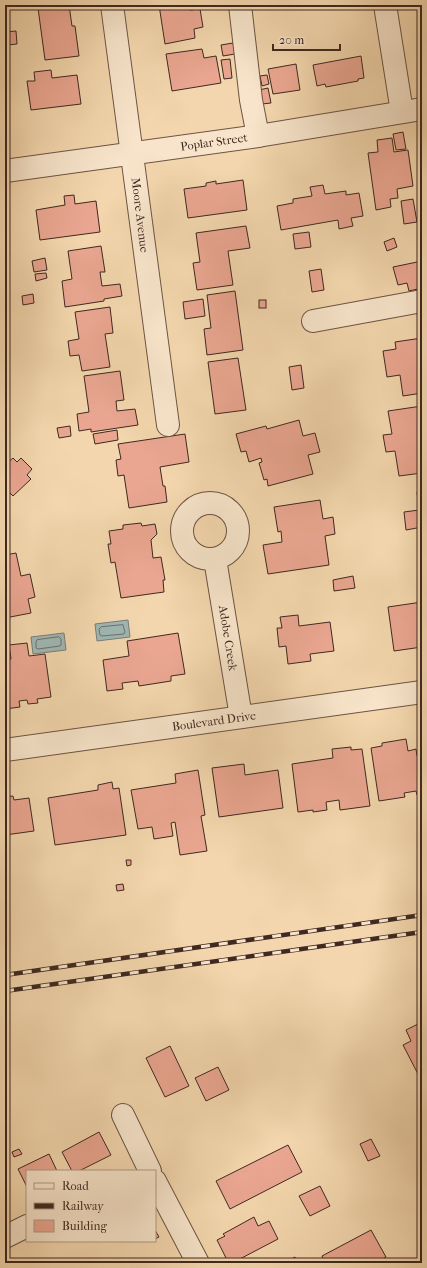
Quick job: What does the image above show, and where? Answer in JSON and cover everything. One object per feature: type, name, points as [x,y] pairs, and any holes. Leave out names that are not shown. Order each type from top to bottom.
[{"type":"street","name":"Moore Avenue","points":[[112,5],[168,426]]},
{"type":"street","points":[[240,5],[251,100],[258,136]]},
{"type":"street","points":[[385,5],[412,111]]},
{"type":"street","name":"Poplar Street","points":[[5,171],[258,136],[412,111]]},
{"type":"street","points":[[312,321],[422,301]]},
{"type":"street","name":"Adobe Creek","points":[[215,559],[241,717]]},
{"type":"street","name":"Boulevard Drive","points":[[5,750],[422,692]]},
{"type":"street","points":[[123,1115],[150,1170]]},
{"type":"street","points":[[156,1183],[198,1263]]},
{"type":"street","points":[[5,1236],[26,1226]]},
{"type":"water","points":[[128,620],[130,637],[97,641],[95,624]]},
{"type":"water","points":[[64,633],[66,650],[33,654],[31,637]]},
{"type":"building","points":[[69,5],[72,26],[75,26],[79,56],[45,60],[38,8]]},
{"type":"building","points":[[159,5],[189,5],[190,10],[200,9],[203,27],[194,29],[195,38],[165,44]]},
{"type":"building","points":[[205,5],[221,5],[205,8]]},
{"type":"building","points":[[16,31],[17,44],[7,45],[5,32]]},
{"type":"building","points":[[233,43],[235,54],[223,56],[221,45]]},
{"type":"building","points":[[202,49],[204,58],[216,56],[221,83],[172,91],[166,54]]},
{"type":"building","points":[[361,56],[364,78],[358,79],[358,81],[326,87],[325,84],[317,86],[313,65]]},
{"type":"building","points":[[230,59],[232,78],[224,79],[221,60]]},
{"type":"building","points":[[296,64],[300,90],[273,94],[268,69]]},
{"type":"building","points":[[51,70],[52,78],[77,75],[81,104],[31,110],[27,81],[35,81],[34,72]]},
{"type":"building","points":[[267,75],[269,84],[262,86],[260,76]]},
{"type":"building","points":[[268,88],[271,103],[262,104],[259,90]]},
{"type":"building","points":[[403,132],[406,149],[396,150],[393,134]]},
{"type":"building","points":[[392,138],[394,152],[408,150],[413,186],[397,189],[398,198],[390,199],[391,207],[376,210],[368,153],[378,152],[377,140]]},
{"type":"building","points":[[243,180],[247,210],[188,218],[184,189],[206,186],[206,183],[216,181],[216,184]]},
{"type":"building","points":[[323,185],[325,194],[346,191],[346,195],[359,193],[363,216],[351,218],[353,226],[339,229],[338,220],[281,230],[277,206],[293,203],[293,199],[312,196],[310,187]]},
{"type":"building","points":[[74,195],[75,204],[96,201],[100,232],[40,240],[36,210],[65,205],[64,196]]},
{"type":"building","points":[[413,199],[417,222],[404,224],[401,201]]},
{"type":"building","points":[[246,226],[250,248],[228,251],[233,285],[197,290],[193,263],[200,262],[196,233]]},
{"type":"building","points":[[309,232],[311,247],[295,249],[293,234]]},
{"type":"building","points":[[394,238],[397,247],[387,251],[384,242]]},
{"type":"building","points":[[101,246],[105,272],[100,272],[102,286],[120,284],[122,296],[104,299],[104,301],[65,307],[62,281],[72,279],[68,251]]},
{"type":"building","points":[[45,258],[47,270],[34,272],[32,261]]},
{"type":"building","points":[[422,261],[422,288],[409,291],[407,283],[398,285],[393,267]]},
{"type":"building","points":[[321,269],[324,290],[312,292],[309,271]]},
{"type":"building","points":[[46,273],[47,278],[36,281],[35,274]]},
{"type":"building","points":[[235,291],[243,350],[207,355],[204,329],[211,328],[207,295]]},
{"type":"building","points":[[33,294],[34,303],[23,305],[22,296]]},
{"type":"building","points":[[203,299],[205,316],[185,319],[183,302]]},
{"type":"building","points":[[259,300],[266,300],[266,308],[259,308]]},
{"type":"building","points":[[110,307],[113,333],[105,334],[110,367],[82,371],[79,355],[70,356],[68,341],[79,339],[75,312]]},
{"type":"building","points":[[422,338],[422,393],[403,396],[400,375],[387,377],[383,351],[396,349],[395,342]]},
{"type":"building","points":[[238,358],[246,410],[215,414],[208,362]]},
{"type":"building","points":[[301,365],[304,388],[292,390],[289,367]]},
{"type":"building","points":[[120,371],[124,400],[116,401],[117,411],[135,409],[138,425],[91,432],[91,429],[79,431],[77,414],[89,412],[84,376]]},
{"type":"building","points":[[422,406],[422,473],[399,476],[395,451],[386,452],[383,435],[392,434],[388,411]]},
{"type":"building","points":[[299,420],[303,436],[315,433],[320,452],[308,455],[313,474],[268,486],[267,479],[264,480],[259,463],[262,462],[261,458],[249,462],[246,451],[241,452],[236,434],[266,426],[267,429]]},
{"type":"building","points":[[70,426],[71,436],[59,438],[57,428]]},
{"type":"building","points":[[117,430],[118,440],[95,444],[93,434]]},
{"type":"building","points":[[185,434],[189,462],[160,467],[167,502],[129,508],[124,475],[118,476],[116,460],[121,459],[118,444]]},
{"type":"building","points":[[13,458],[17,462],[21,458],[32,469],[27,475],[31,479],[13,496],[8,491],[5,493],[5,465]]},
{"type":"building","points":[[422,491],[422,527],[406,530],[404,512],[419,510],[417,492]]},
{"type":"building","points":[[320,500],[323,519],[333,517],[335,534],[325,536],[329,565],[268,574],[263,545],[282,542],[281,531],[278,532],[274,507]]},
{"type":"building","points":[[141,523],[142,526],[155,524],[157,534],[151,540],[153,558],[161,557],[165,580],[163,580],[164,592],[121,598],[115,562],[111,563],[108,544],[111,544],[109,531],[123,529],[123,525]]},
{"type":"building","points":[[16,553],[21,576],[30,574],[35,597],[28,599],[31,613],[5,618],[5,555]]},
{"type":"building","points":[[353,576],[355,588],[334,591],[333,580]]},
{"type":"building","points":[[422,602],[422,647],[394,651],[388,607]]},
{"type":"building","points":[[298,615],[299,626],[330,622],[334,651],[310,654],[311,661],[288,664],[286,646],[279,647],[277,628],[282,628],[280,617]]},
{"type":"building","points":[[178,633],[185,674],[171,676],[171,681],[139,686],[138,681],[122,683],[123,689],[107,691],[103,660],[129,656],[127,641]]},
{"type":"building","points":[[27,643],[29,656],[45,654],[51,697],[37,699],[38,703],[28,704],[27,700],[19,701],[20,707],[5,709],[5,660],[11,659],[9,645]]},
{"type":"building","points":[[406,739],[408,751],[416,749],[417,756],[422,755],[422,794],[417,795],[416,791],[404,793],[405,797],[379,801],[371,748],[382,746],[382,743]]},
{"type":"building","points":[[351,747],[351,750],[362,749],[370,806],[340,810],[339,800],[326,802],[327,810],[298,812],[292,764],[333,758],[332,749]]},
{"type":"building","points":[[244,764],[245,775],[278,770],[283,808],[219,817],[212,768]]},
{"type":"building","points":[[198,770],[205,815],[201,816],[207,851],[180,855],[175,822],[171,823],[173,836],[154,839],[152,827],[138,829],[131,790],[176,783],[175,774]]},
{"type":"building","points":[[112,782],[113,789],[119,788],[126,835],[55,845],[48,798],[98,790],[98,785]]},
{"type":"building","points":[[13,796],[14,800],[29,798],[34,831],[5,835],[5,797]]},
{"type":"building","points":[[126,860],[131,860],[131,865],[127,866]]},
{"type":"building","points":[[123,884],[124,890],[117,891],[116,885]]},
{"type":"building","points":[[422,1022],[422,1072],[418,1074],[403,1045],[411,1041],[406,1030]]},
{"type":"building","points":[[170,1046],[189,1086],[165,1097],[146,1058]]},
{"type":"building","points":[[218,1067],[229,1090],[206,1101],[195,1078]]},
{"type":"building","points":[[99,1132],[111,1155],[81,1170],[71,1170],[62,1152]]},
{"type":"building","points":[[371,1139],[380,1156],[368,1161],[360,1144]]},
{"type":"building","points":[[288,1145],[302,1172],[230,1209],[216,1181]]},
{"type":"building","points":[[19,1149],[22,1154],[14,1157],[12,1152]]},
{"type":"building","points":[[49,1154],[57,1170],[26,1170],[26,1185],[18,1169]]},
{"type":"building","points":[[320,1186],[330,1206],[310,1216],[299,1196]]},
{"type":"building","points":[[254,1217],[258,1226],[269,1221],[278,1239],[236,1261],[235,1258],[228,1262],[217,1240],[225,1236],[223,1234]]},
{"type":"building","points":[[371,1230],[386,1257],[375,1263],[325,1263],[322,1256]]},
{"type":"building","points":[[156,1232],[159,1237],[156,1238]]},
{"type":"building","points":[[295,1257],[298,1263],[286,1263],[286,1262]]},
{"type":"railway","points":[[5,975],[422,915]]},
{"type":"railway","points":[[5,991],[422,932]]}]
